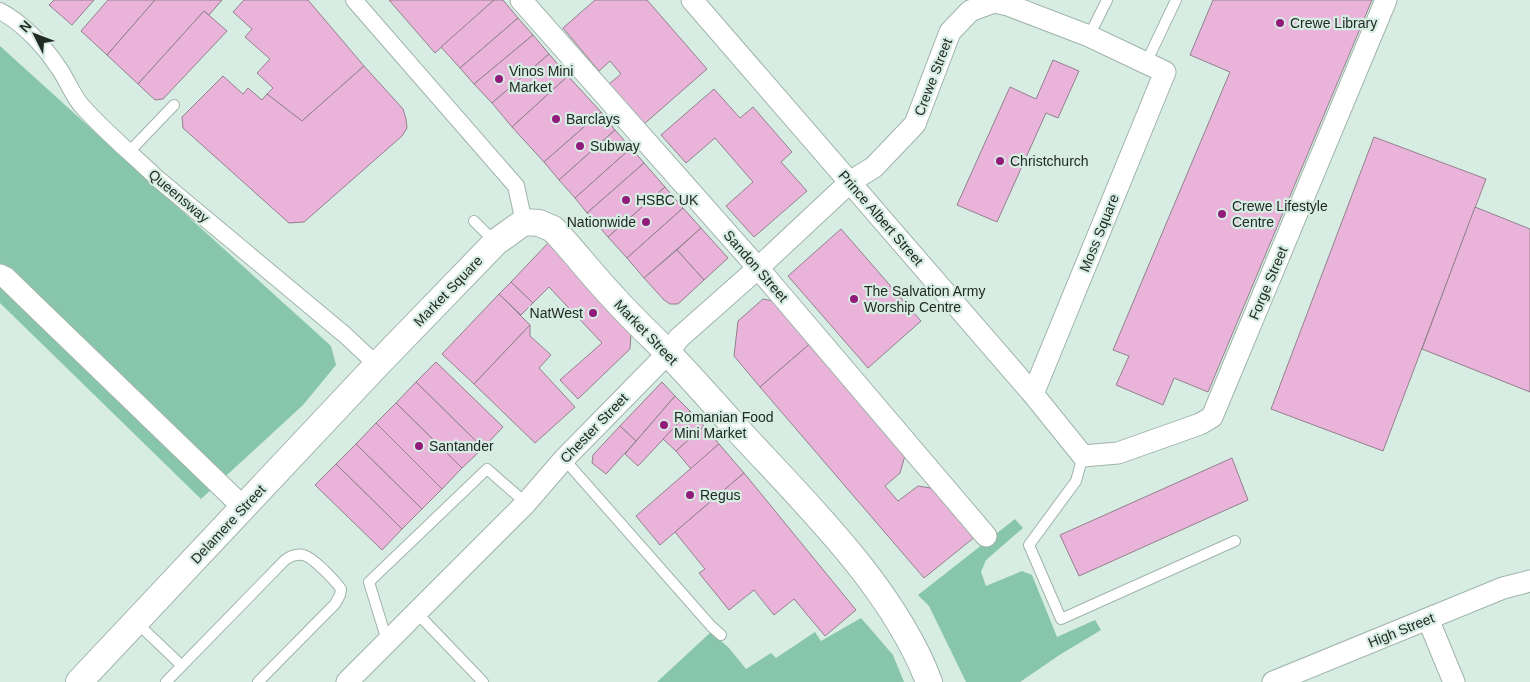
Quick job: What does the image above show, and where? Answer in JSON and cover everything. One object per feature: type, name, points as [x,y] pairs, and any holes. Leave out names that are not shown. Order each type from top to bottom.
[{"type":"street","points":[[354,0],[516,186],[524,222]]},
{"type":"street","name":"Sandon Street","points":[[521,0],[758,268],[986,536]]},
{"type":"street","name":"Prince Albert Street","points":[[692,0],[1033,394],[1083,456]]},
{"type":"street","name":"Forge Street","points":[[1083,456],[1118,453],[1200,424],[1212,417],[1386,0]]},
{"type":"street","name":"Crewe Street","points":[[850,182],[874,166],[915,124],[950,32],[970,11],[994,2],[1008,5],[1089,36],[1155,68]]},
{"type":"street","name":"Queensway","points":[[0,11],[36,40],[58,67],[81,105],[129,152],[158,179],[345,335],[377,365]]},
{"type":"street","name":"Moss Square","points":[[1033,394],[1155,68]]},
{"type":"street","name":"Chester Street","points":[[347,682],[526,503],[564,459],[668,353],[679,338],[758,268],[850,182]]},
{"type":"street","name":"Market Square","points":[[377,365],[496,242],[524,222]]},
{"type":"street","name":"Market Street","points":[[524,222],[539,224],[553,229],[845,549],[891,610],[909,638],[928,682]]},
{"type":"street","points":[[0,275],[13,285],[243,507]]},
{"type":"street","name":"Delamere Street","points":[[79,682],[377,365]]},
{"type":"street","name":"High Street","points":[[1273,682],[1503,588],[1530,581]]},
{"type":"street","points":[[1428,619],[1454,682]]},
{"type":"lane","points":[[1089,36],[1108,0]]},
{"type":"lane","points":[[1155,68],[1176,0]]},
{"type":"lane","points":[[129,152],[174,105]]},
{"type":"lane","points":[[474,221],[496,242]]},
{"type":"lane","points":[[1083,456],[1076,481],[1029,545],[1061,619],[1235,541]]},
{"type":"lane","points":[[564,459],[721,635]]},
{"type":"lane","points":[[388,641],[369,582],[487,469],[526,503]]},
{"type":"lane","points":[[166,682],[285,560],[292,555],[310,557],[341,588],[340,596],[335,604],[258,682]]},
{"type":"lane","points":[[416,612],[483,682]]},
{"type":"lane","points":[[136,621],[181,665]]},
{"type":"green space","points":[[0,46],[331,346],[336,365],[303,405],[201,499],[0,303]]},
{"type":"green space","points":[[1015,519],[1023,528],[986,560],[981,572],[986,586],[1022,571],[1032,575],[1057,637],[1095,620],[1101,630],[1020,682],[966,682],[929,606],[918,595]]},
{"type":"green space","points":[[861,618],[893,655],[904,682],[657,682],[711,632],[729,648],[746,669],[771,653],[776,658],[815,632],[821,641]]},
{"type":"building","points":[[54,0],[94,0],[72,25],[49,5]]},
{"type":"building","points":[[108,0],[155,0],[107,55],[81,31]]},
{"type":"building","points":[[155,0],[222,0],[209,15],[204,11],[138,84],[107,55]]},
{"type":"building","points":[[244,0],[308,0],[364,66],[302,121],[267,94],[273,88],[257,73],[270,59],[245,37],[252,29],[233,12]]},
{"type":"building","points":[[389,0],[494,0],[435,53]]},
{"type":"building","points":[[494,0],[503,0],[518,18],[460,68],[441,47]]},
{"type":"building","points":[[595,0],[647,0],[707,69],[644,124],[609,84],[621,74],[610,61],[599,71],[563,28]]},
{"type":"building","name":"Crewe Lifestyle Centre","points":[[1213,0],[1372,0],[1208,392],[1174,378],[1163,405],[1116,385],[1129,356],[1113,350],[1230,72],[1190,55]]},
{"type":"building","points":[[204,11],[227,31],[163,99],[155,100],[138,84]]},
{"type":"building","points":[[518,18],[533,35],[474,84],[460,68]]},
{"type":"building","points":[[533,35],[549,54],[492,103],[474,84]]},
{"type":"building","points":[[549,54],[568,76],[512,127],[492,103]]},
{"type":"building","name":"Christchurch","points":[[1053,60],[1079,71],[1058,118],[1046,113],[997,222],[957,205],[1010,87],[1036,99]]},
{"type":"building","points":[[364,66],[403,109],[407,128],[402,136],[304,222],[289,223],[183,128],[182,117],[223,76],[243,94],[248,88],[262,100],[267,94],[302,121]]},
{"type":"building","name":"Barclays","points":[[568,76],[601,112],[544,162],[512,127]]},
{"type":"building","points":[[714,89],[740,118],[753,107],[792,152],[781,162],[807,191],[754,237],[726,206],[753,182],[715,138],[686,163],[661,135]]},
{"type":"building","name":"Subway","points":[[601,112],[615,130],[559,180],[544,162]]},
{"type":"building","points":[[615,130],[631,148],[575,198],[559,180]]},
{"type":"building","points":[[1374,137],[1486,179],[1383,451],[1271,409]]},
{"type":"building","points":[[631,148],[644,163],[587,213],[575,198]]},
{"type":"building","name":"HSBC UK","points":[[644,163],[665,187],[608,237],[587,213]]},
{"type":"building","name":"Nationwide","points":[[665,187],[683,208],[627,258],[608,237]]},
{"type":"building","points":[[1475,207],[1530,229],[1530,392],[1422,349]]},
{"type":"building","points":[[683,208],[701,228],[644,278],[627,258]]},
{"type":"building","points":[[701,228],[728,258],[704,280],[677,250]]},
{"type":"building","name":"The Salvation Army Worship Centre","points":[[841,229],[921,321],[868,368],[788,276]]},
{"type":"building","name":"NatWest","points":[[549,242],[631,333],[630,349],[578,399],[560,380],[602,343],[549,287],[533,303],[511,282]]},
{"type":"building","points":[[677,250],[704,280],[678,304],[670,304],[644,278]]},
{"type":"building","points":[[511,282],[533,303],[521,315],[499,294]]},
{"type":"building","points":[[499,294],[530,325],[474,384],[442,354]]},
{"type":"building","points":[[763,299],[778,302],[813,341],[760,387],[734,356],[738,321]]},
{"type":"building","points":[[530,325],[530,336],[551,355],[539,368],[575,407],[535,443],[474,384]]},
{"type":"building","points":[[813,341],[906,452],[900,473],[885,486],[898,501],[918,486],[937,489],[976,536],[924,578],[760,387]]},
{"type":"building","points":[[436,362],[503,427],[483,448],[416,382]]},
{"type":"building","points":[[416,382],[483,448],[462,468],[396,403]]},
{"type":"building","points":[[662,382],[675,396],[636,441],[620,426]]},
{"type":"building","name":"Romanian Food Mini Market","points":[[675,396],[690,411],[638,466],[625,454]]},
{"type":"building","name":"Santander","points":[[396,403],[462,468],[442,489],[376,423]]},
{"type":"building","points":[[690,411],[704,426],[676,451],[663,439]]},
{"type":"building","points":[[376,423],[442,489],[422,509],[356,444]]},
{"type":"building","points":[[620,426],[636,441],[606,474],[592,463],[593,455]]},
{"type":"building","points":[[704,426],[719,444],[691,469],[676,451]]},
{"type":"building","points":[[356,444],[422,509],[402,529],[336,464]]},
{"type":"building","name":"Regus","points":[[719,444],[744,473],[660,545],[636,516]]},
{"type":"building","points":[[1232,458],[1248,500],[1079,576],[1060,535]]},
{"type":"building","points":[[336,464],[402,529],[382,550],[315,485]]},
{"type":"building","points":[[744,473],[856,610],[825,636],[794,599],[774,615],[754,590],[729,610],[699,573],[705,569],[675,532]]},
{"type":"place","name":"Crewe Library","points":[[1280,23]]},
{"type":"place","name":"Vinos Mini Market","points":[[499,79]]},
{"type":"place","name":"Barclays","points":[[556,119]]},
{"type":"place","name":"Subway","points":[[580,146]]},
{"type":"place","name":"Christchurch","points":[[1000,161]]},
{"type":"place","name":"HSBC UK","points":[[626,200]]},
{"type":"place","name":"Crewe Lifestyle Centre","points":[[1222,214]]},
{"type":"place","name":"Nationwide","points":[[646,222]]},
{"type":"place","name":"The Salvation Army Worship Centre","points":[[854,299]]},
{"type":"place","name":"NatWest","points":[[593,313]]},
{"type":"place","name":"Romanian Food Mini Market","points":[[664,425]]},
{"type":"place","name":"Santander","points":[[419,446]]},
{"type":"place","name":"Regus","points":[[690,495]]}]
